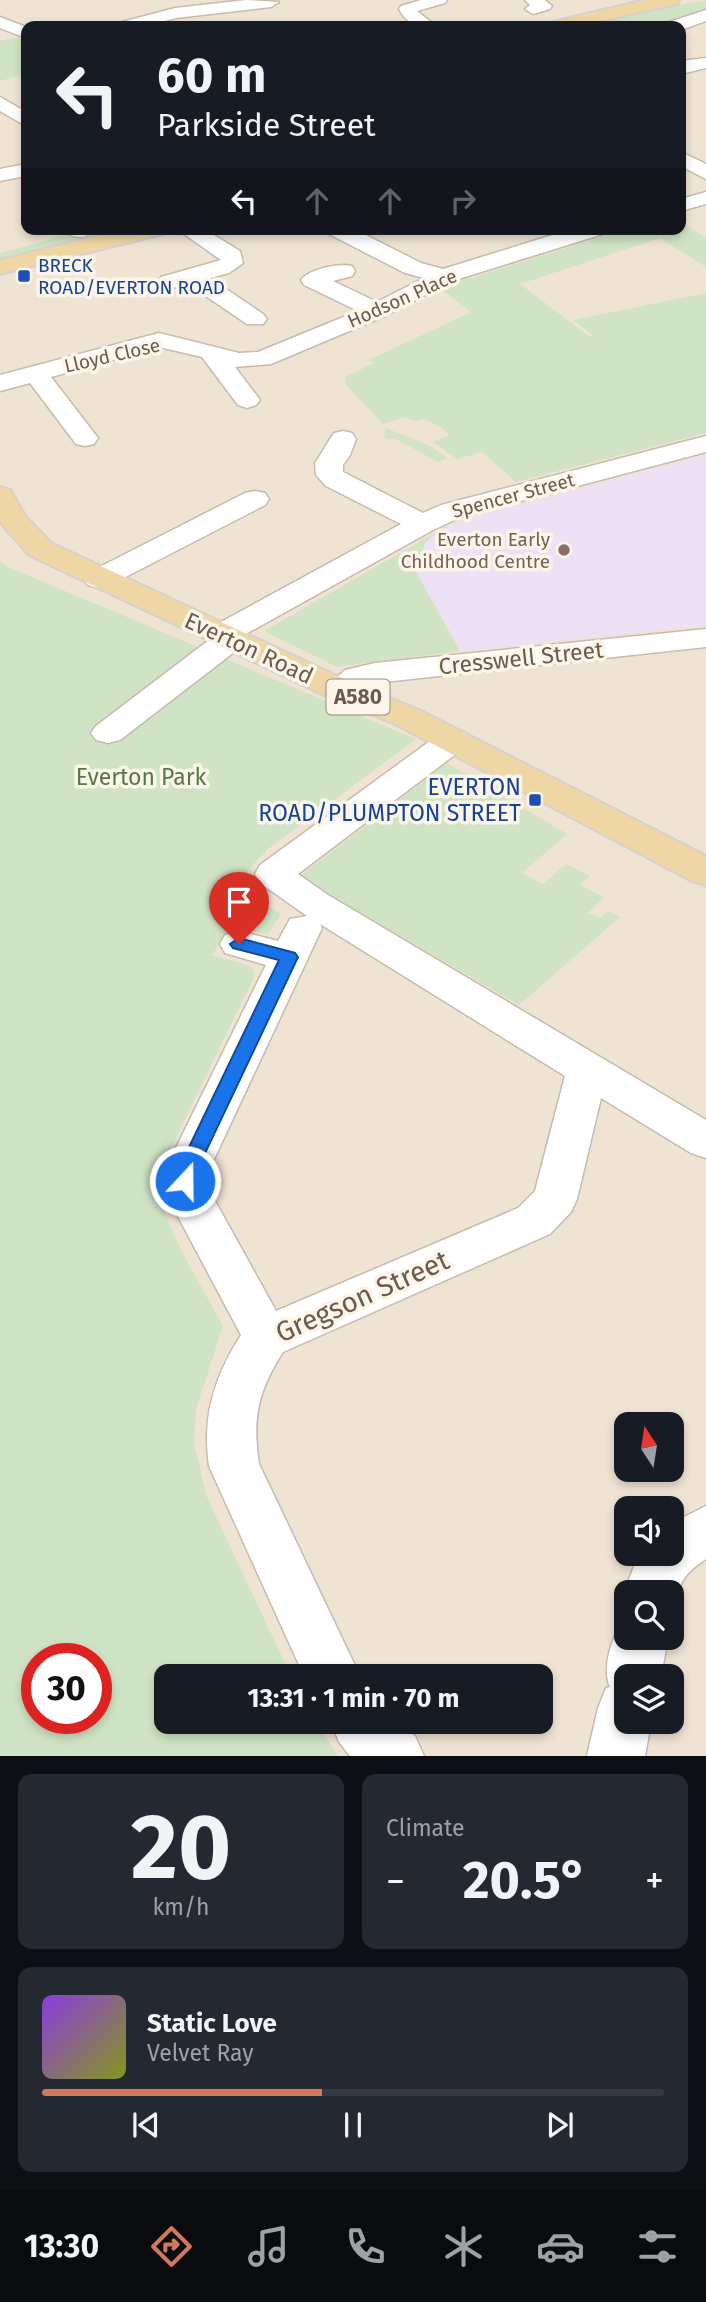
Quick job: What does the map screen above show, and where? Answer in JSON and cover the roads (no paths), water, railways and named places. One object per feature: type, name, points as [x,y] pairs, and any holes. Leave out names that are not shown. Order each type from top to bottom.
[{"type":"main road","points":[[577,21],[671,0]]},
{"type":"main road","points":[[0,267],[131,235]]},
{"type":"main road","name":"Everton Road","points":[[5,514],[40,549],[99,579],[453,740],[706,872]]},
{"type":"street","points":[[385,8],[407,9],[439,0]]},
{"type":"street","points":[[143,21],[158,16],[274,1]]},
{"type":"street","points":[[211,8],[224,21]]},
{"type":"street","points":[[407,9],[412,18],[418,21]]},
{"type":"street","points":[[686,22],[706,15]]},
{"type":"street","points":[[0,22],[21,31]]},
{"type":"street","points":[[0,37],[21,34]]},
{"type":"street","points":[[686,66],[706,63]]},
{"type":"street","points":[[686,161],[706,173]]},
{"type":"street","points":[[0,175],[21,171]]},
{"type":"street","points":[[686,204],[706,198]]},
{"type":"street","points":[[169,282],[221,268],[232,262],[232,256],[198,235]]},
{"type":"street","points":[[349,235],[413,268],[444,276]]},
{"type":"street","name":"Hodson Place","points":[[211,352],[238,360],[262,359],[377,311],[444,276],[555,235]]},
{"type":"street","points":[[344,271],[312,279],[377,311]]},
{"type":"street","points":[[192,276],[255,319]]},
{"type":"street","name":"Lloyd Close","points":[[0,383],[159,340],[211,352]]},
{"type":"street","points":[[211,352],[247,400]]},
{"type":"street","name":"Lloyd Close","points":[[36,374],[85,438]]},
{"type":"street","points":[[343,439],[337,455],[328,463],[330,475],[423,524]]},
{"type":"street","name":"Spencer Street","points":[[108,733],[226,637],[423,524],[463,508],[706,444]]},
{"type":"street","points":[[99,579],[255,499]]},
{"type":"street","name":"Cresswell Street","points":[[341,690],[356,677],[375,673],[706,638]]},
{"type":"street","points":[[453,740],[273,874],[315,904],[587,1072],[706,1141]]},
{"type":"street","points":[[239,944],[296,942],[187,1170],[185,1181],[187,1192],[266,1337]]},
{"type":"street","name":"Gregson Street","points":[[326,1664],[234,1466],[229,1436],[232,1403],[245,1368],[266,1337],[534,1221],[555,1199],[587,1072]]},
{"type":"street","points":[[684,1545],[706,1531]]},
{"type":"street","points":[[369,1734],[376,1743],[395,1756]]},
{"type":"street","points":[[617,1756],[621,1734]]},
{"type":"place","name":"BRECK ROAD/EVERTON ROAD","points":[[24,276]]},
{"type":"place","name":"Everton Early Childhood Centre","points":[[564,550]]},
{"type":"place","name":"EVERTON ROAD/PLUMPTON STREET","points":[[535,800]]},
{"type":"park label","name":"Everton Park","points":[[141,777]]}]
